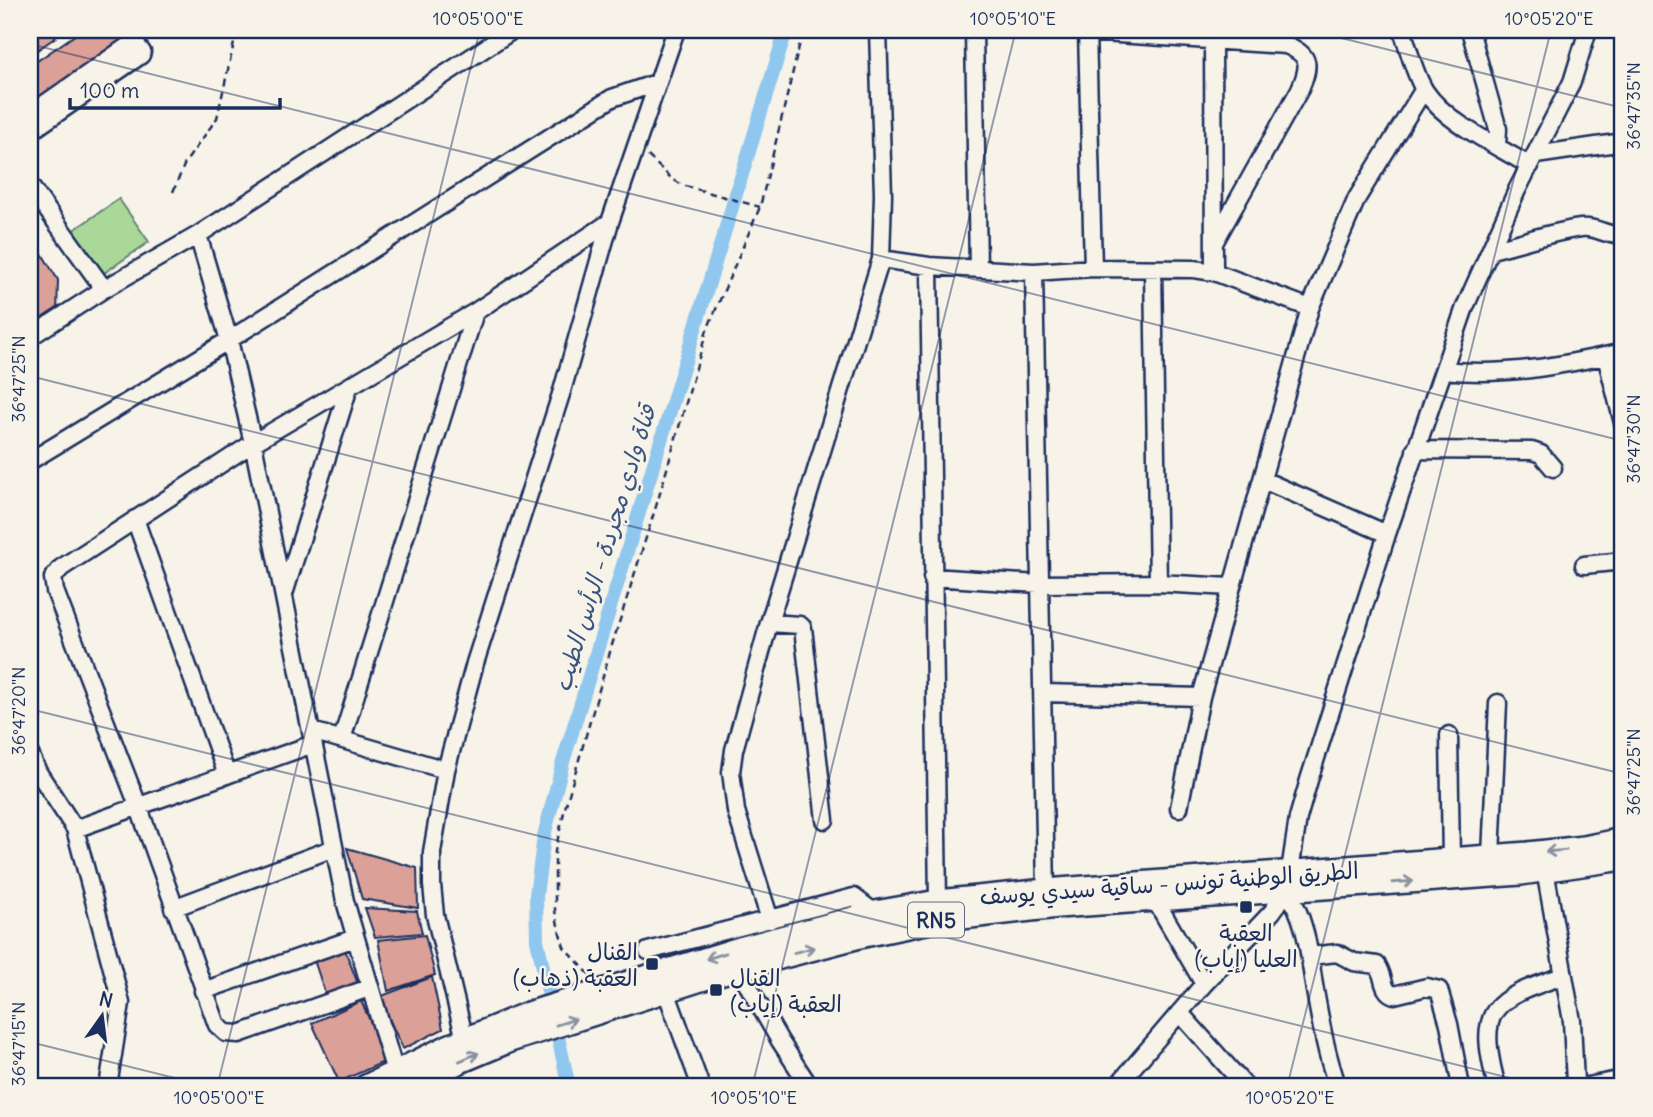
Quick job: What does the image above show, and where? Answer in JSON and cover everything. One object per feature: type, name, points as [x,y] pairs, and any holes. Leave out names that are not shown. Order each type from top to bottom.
[{"type":"highway","name":"الطريق الوطنية تونس - ساقية سيدي يوسف","points":[[598,999],[666,991],[738,968],[864,935],[936,920],[1009,910],[1154,898],[1451,859],[1584,848],[1623,840]]},
{"type":"highway","name":"الطريق الوطنية تونس - ساقية سيدي يوسف","points":[[401,1079],[465,1040],[531,1023],[743,948],[876,913],[938,902],[1046,891],[1545,870],[1623,858]]},
{"type":"highway","name":"الطريق الوطنية تونس - ساقية سيدي يوسف","points":[[366,1087],[460,1061],[531,1023]]},
{"type":"street","points":[[30,337],[104,289],[198,235],[513,30]]},
{"type":"street","points":[[465,1040],[435,915],[432,885],[432,852],[446,771],[475,663],[576,346],[610,222],[676,30]]},
{"type":"street","points":[[770,920],[736,811],[731,772],[742,714],[881,259],[883,195],[878,30]]},
{"type":"street","points":[[974,30],[978,269]]},
{"type":"street","points":[[1402,30],[1424,89],[1438,106],[1497,145],[1533,160],[1623,142]]},
{"type":"street","points":[[1470,30],[1498,129],[1497,145]]},
{"type":"street","points":[[1116,1087],[1204,985],[1272,912],[1288,881],[1298,818],[1309,780],[1387,534],[1465,307],[1572,82],[1588,30]]},
{"type":"street","points":[[1093,268],[1087,31],[1286,45],[1300,50],[1306,60],[1306,74],[1300,89],[1215,240]]},
{"type":"street","points":[[1213,40],[1214,272]]},
{"type":"street","points":[[30,114],[132,43],[142,52],[30,132]]},
{"type":"street","points":[[30,461],[229,340],[612,98],[656,83]]},
{"type":"street","points":[[1179,808],[1201,697],[1310,308],[1357,198],[1424,89]]},
{"type":"street","points":[[30,186],[104,289]]},
{"type":"street","points":[[369,988],[231,1035],[217,1025],[139,808],[52,584],[55,574],[253,443],[475,312],[610,222]]},
{"type":"street","points":[[1491,250],[1582,228],[1597,229],[1613,237],[1623,235]]},
{"type":"street","points":[[198,235],[229,340],[253,443],[334,848],[355,938],[369,988],[401,1079]]},
{"type":"street","points":[[881,259],[929,267],[1034,272],[1093,268],[1194,269],[1214,272],[1310,308]]},
{"type":"street","points":[[929,267],[938,902]]},
{"type":"street","points":[[1153,269],[1158,583]]},
{"type":"street","points":[[1034,272],[1046,891]]},
{"type":"street","points":[[342,739],[475,312]]},
{"type":"street","points":[[1444,370],[1471,373],[1532,370],[1623,352]]},
{"type":"street","points":[[1606,356],[1622,414]]},
{"type":"street","points":[[283,596],[349,387]]},
{"type":"street","points":[[1415,450],[1532,452],[1547,458],[1553,468]]},
{"type":"street","points":[[1262,480],[1387,534]]},
{"type":"street","points":[[135,519],[227,775]]},
{"type":"street","points":[[1584,565],[1623,561]]},
{"type":"street","points":[[932,577],[1039,584],[1158,583],[1231,587]]},
{"type":"street","points":[[769,623],[800,625],[803,628],[825,820]]},
{"type":"street","points":[[1043,693],[1201,697]]},
{"type":"street","points":[[1491,856],[1498,703]]},
{"type":"street","points":[[1449,735],[1451,859]]},
{"type":"street","points":[[75,829],[227,775],[313,737],[342,739],[446,771]]},
{"type":"street","points":[[30,754],[38,772],[75,829],[121,1003],[108,1087]]},
{"type":"street","points":[[173,908],[334,848]]},
{"type":"street","points":[[1545,870],[1574,1031],[1575,1083],[1583,1087],[1623,1079]]},
{"type":"street","points":[[1288,881],[1310,956],[1318,1006],[1338,1087]]},
{"type":"street","points":[[648,951],[854,897],[876,913]]},
{"type":"street","points":[[1154,898],[1204,985]]},
{"type":"street","points":[[203,991],[355,938]]},
{"type":"street","points":[[1310,956],[1337,953],[1354,962],[1377,965],[1386,990],[1394,995],[1427,987],[1439,990],[1449,1024],[1461,1087]]},
{"type":"street","points":[[738,968],[810,1087]]},
{"type":"street","points":[[1497,1087],[1490,1057],[1489,1034],[1491,1018],[1497,1006],[1522,990],[1563,976]]},
{"type":"street","points":[[666,991],[701,1087]]},
{"type":"street","points":[[1180,1013],[1246,1087]]},
{"type":"path","points":[[173,192],[186,163],[217,118],[237,30]]},
{"type":"path","points":[[598,999],[564,947],[555,911],[555,852],[612,645],[658,500],[707,330],[760,206],[803,30]]},
{"type":"path","points":[[636,144],[671,178],[689,188],[760,206]]},
{"type":"green space","points":[[119,199],[149,242],[101,275],[71,232]]},
{"type":"building","points":[[30,30],[52,30],[56,37],[30,55]]},
{"type":"building","points":[[82,30],[130,30],[130,37],[30,105],[30,66]]},
{"type":"building","points":[[30,234],[58,280],[57,313],[30,329]]},
{"type":"building","points":[[347,848],[417,868],[418,908],[362,899]]},
{"type":"building","points":[[365,908],[417,911],[422,933],[375,937]]},
{"type":"building","points":[[425,935],[435,975],[388,991],[378,940]]},
{"type":"building","points":[[345,950],[358,984],[326,996],[314,960]]},
{"type":"building","points":[[432,977],[443,1029],[403,1049],[379,997]]},
{"type":"building","points":[[361,1001],[388,1060],[339,1082],[312,1023]]},
{"type":"waterway","name":"قناة وادي مجردة - الرأس الطيب","points":[[569,1087],[537,940],[536,895],[544,836],[563,762],[786,30]]},
{"type":"place","name":"العقبة العليا (إياب)","points":[[1246,907]]},
{"type":"place","name":"القنال العقبة (ذهاب)","points":[[652,964]]},
{"type":"place","name":"القنال العقبة (إياب)","points":[[716,990]]}]
